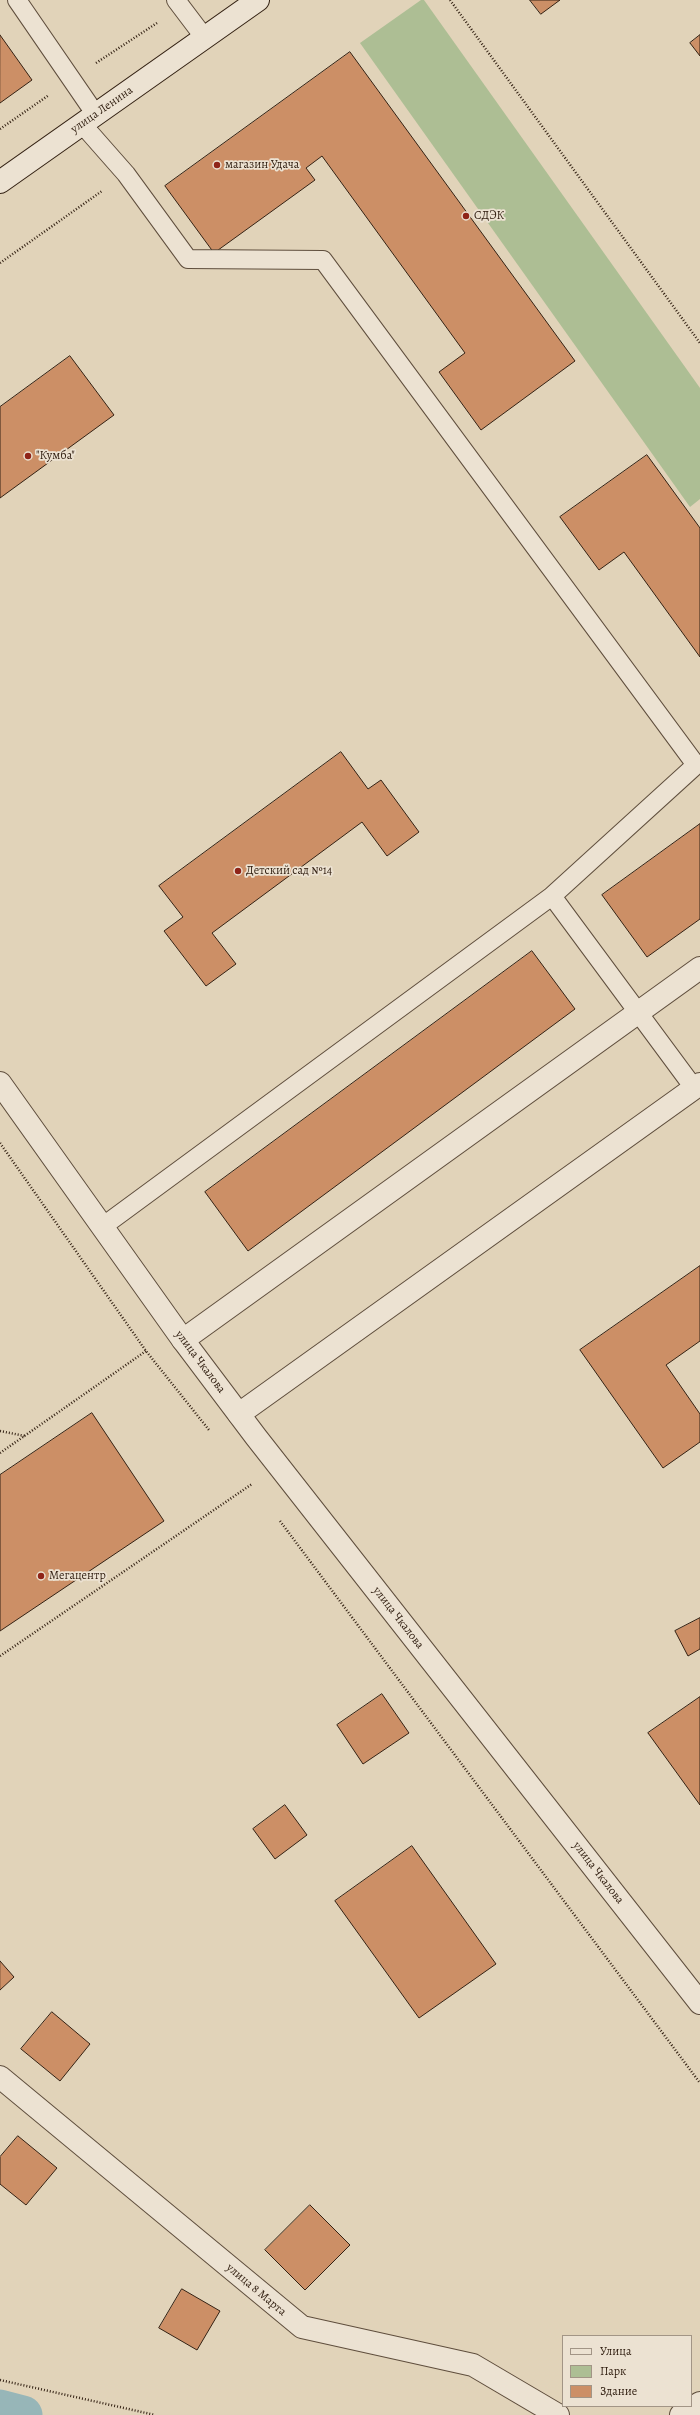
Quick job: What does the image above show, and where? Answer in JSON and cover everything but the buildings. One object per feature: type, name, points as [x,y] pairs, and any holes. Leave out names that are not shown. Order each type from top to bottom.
[{"type":"street","name":"улица Ленина","points":[[0,182],[258,0]]},
{"type":"street","points":[[183,1340],[700,968]]},
{"type":"street","name":"улица Чкалова","points":[[0,1083],[183,1340],[239,1414],[700,2003]]},
{"type":"street","points":[[239,1414],[697,1086]]},
{"type":"street","name":"улица 8 Марта","points":[[0,2077],[302,2327],[473,2365],[558,2415]]},
{"type":"street","points":[[681,2415],[700,2403]]},
{"type":"lane","points":[[17,0],[89,119],[126,174],[188,259],[323,260],[696,765],[552,896],[102,1227]]},
{"type":"lane","points":[[176,0],[204,37]]},
{"type":"lane","points":[[552,896],[638,1013],[697,1086]]},
{"type":"path","points":[[450,0],[700,343]]},
{"type":"path","points":[[0,264],[126,174]]},
{"type":"path","points":[[0,1143],[146,1351],[211,1432]]},
{"type":"path","points":[[0,1453],[146,1351]]},
{"type":"path","points":[[0,1432],[26,1436]]},
{"type":"path","points":[[248,1478],[257,1490]]},
{"type":"path","points":[[0,1656],[252,1484]]},
{"type":"path","points":[[276,1516],[700,2083]]},
{"type":"path","points":[[0,2380],[155,2415]]},
{"type":"green space","points":[[421,0],[424,0],[700,388],[700,499],[690,507],[360,43]]},
{"type":"waterway","points":[[0,2409],[23,2415]]},
{"type":"place","name":"магазин Удача","points":[[217,165]]},
{"type":"place","name":"СДЭК","points":[[466,216]]},
{"type":"place","name":"\"Кумба\"","points":[[28,456]]},
{"type":"place","name":"Детский сад №14","points":[[238,871]]},
{"type":"place","name":"Мегацентр","points":[[41,1576]]}]
